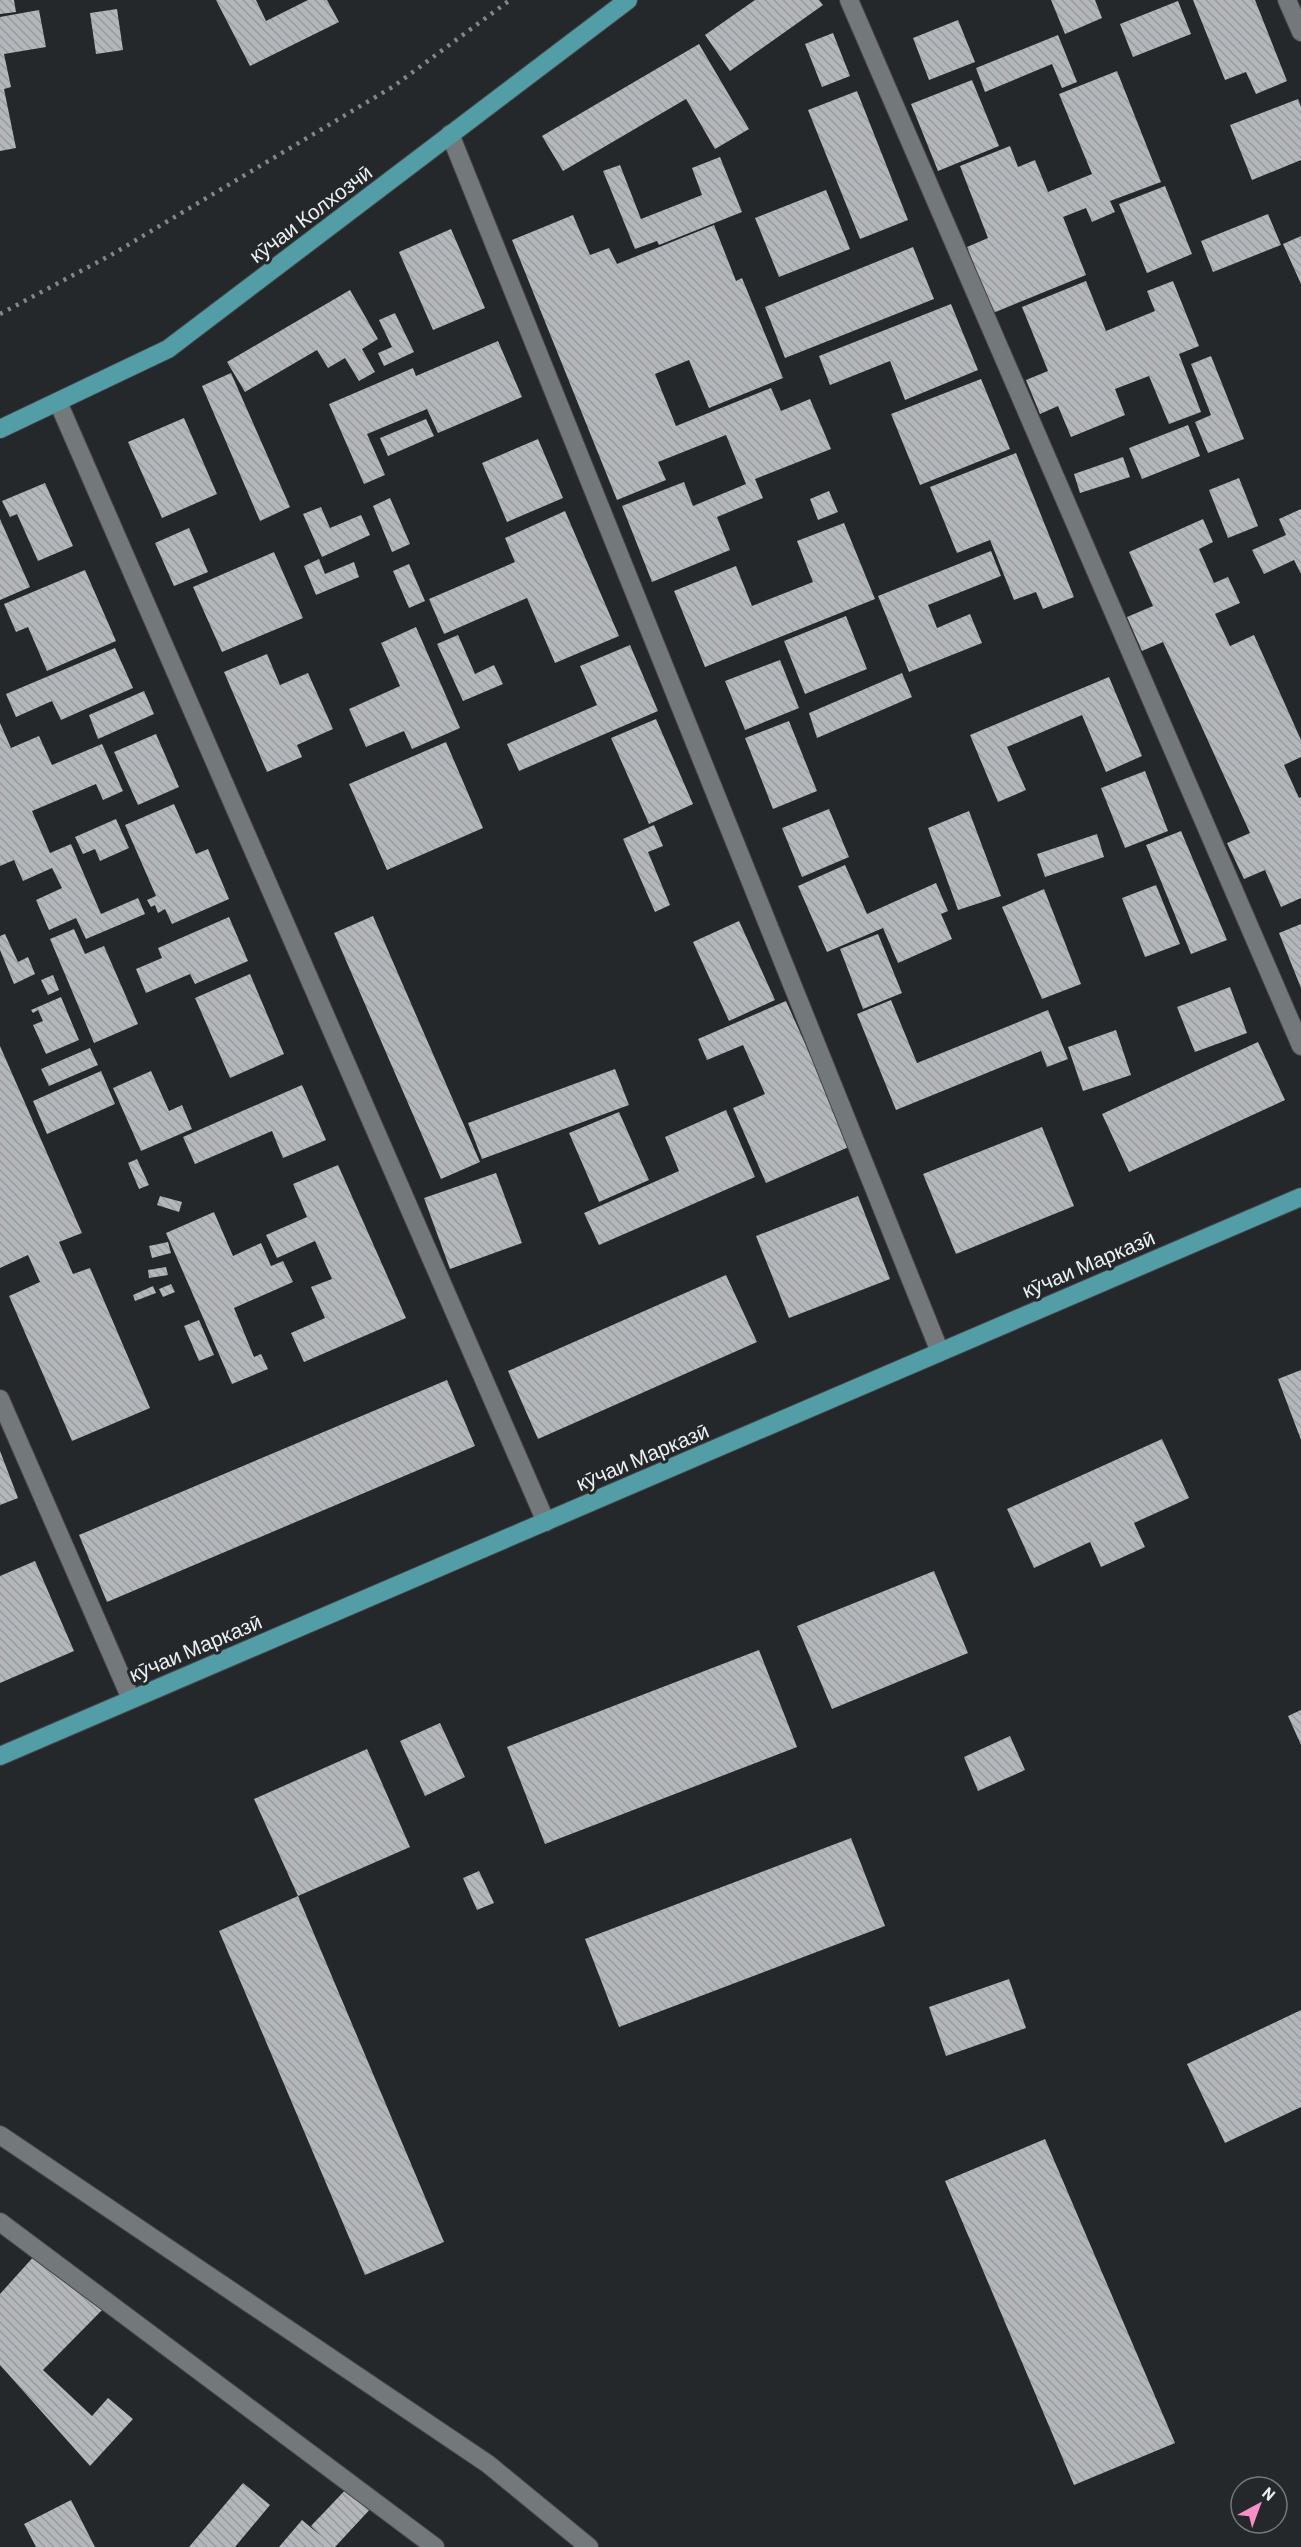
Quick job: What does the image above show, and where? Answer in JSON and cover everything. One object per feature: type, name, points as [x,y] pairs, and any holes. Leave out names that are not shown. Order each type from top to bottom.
[{"type":"main road","name":"кӯчаи Колхозчӣ","points":[[0,429],[168,349],[628,0]]},
{"type":"main road","name":"кӯчаи Марказӣ","points":[[0,1756],[1301,1197]]},
{"type":"street","points":[[849,0],[1301,1046]]},
{"type":"street","points":[[1287,0],[1301,32]]},
{"type":"street","points":[[450,134],[940,1352]]},
{"type":"street","points":[[58,402],[546,1522]]},
{"type":"street","points":[[0,1399],[131,1699]]},
{"type":"street","points":[[0,2134],[488,2464],[589,2547]]},
{"type":"street","points":[[0,2222],[435,2547]]},
{"type":"building","points":[[0,0],[14,0],[16,12],[0,14]]},
{"type":"building","points":[[216,0],[256,0],[266,21],[308,0],[327,0],[339,22],[250,66]]},
{"type":"building","points":[[755,0],[819,0],[823,5],[730,71],[705,35]]},
{"type":"building","points":[[1051,0],[1095,0],[1102,18],[1065,34]]},
{"type":"building","points":[[1193,0],[1255,0],[1287,81],[1256,94],[1246,72],[1225,80]]},
{"type":"building","points":[[1178,1],[1191,34],[1133,57],[1120,24]]},
{"type":"building","points":[[117,9],[123,50],[96,54],[90,13]]},
{"type":"building","points":[[39,10],[46,47],[4,54],[11,87],[4,89],[16,148],[0,151],[0,17]]},
{"type":"building","points":[[958,20],[975,62],[929,80],[913,38]]},
{"type":"building","points":[[833,33],[850,76],[822,87],[805,44]]},
{"type":"building","points":[[1058,35],[1077,82],[1062,88],[1052,64],[985,92],[976,68]]},
{"type":"building","points":[[699,44],[749,129],[715,149],[686,99],[563,171],[542,136]]},
{"type":"building","points":[[1117,71],[1161,182],[1110,201],[1115,212],[1092,222],[1086,208],[1063,217],[1086,275],[993,313],[967,247],[988,238],[960,166],[1010,146],[1018,167],[1035,160],[1048,192],[1092,174],[1059,94]]},
{"type":"building","points":[[972,80],[999,146],[938,171],[911,104]]},
{"type":"building","points":[[857,91],[908,220],[860,239],[808,110]]},
{"type":"building","points":[[1298,99],[1301,107],[1301,160],[1252,180],[1230,125]]},
{"type":"building","points":[[720,157],[742,212],[659,245],[657,241],[635,249],[603,171],[620,165],[641,219],[702,195],[692,168]]},
{"type":"building","points":[[1165,186],[1192,254],[1147,273],[1119,204]]},
{"type":"building","points":[[826,190],[850,249],[779,277],[755,218]]},
{"type":"building","points":[[1268,214],[1281,245],[1213,272],[1201,241]]},
{"type":"building","points":[[573,215],[590,255],[609,248],[617,264],[714,225],[736,281],[742,278],[783,378],[709,408],[689,360],[655,374],[676,426],[771,388],[781,411],[810,399],[831,449],[755,479],[763,498],[717,517],[730,550],[652,582],[622,506],[684,482],[693,506],[746,484],[726,435],[658,462],[666,480],[617,500],[512,240]]},
{"type":"building","points":[[451,229],[485,308],[433,330],[399,252]]},
{"type":"building","points":[[1301,236],[1301,284],[1283,244]]},
{"type":"building","points":[[913,247],[934,299],[785,358],[765,307]]},
{"type":"building","points":[[1086,281],[1106,331],[1155,311],[1147,291],[1173,281],[1199,346],[1179,354],[1201,412],[1169,424],[1149,376],[1115,389],[1125,415],[1071,437],[1058,406],[1040,414],[1026,380],[1048,371],[1022,307]]},
{"type":"building","points":[[350,290],[378,339],[362,349],[375,372],[359,381],[345,358],[328,368],[317,350],[245,392],[227,362]]},
{"type":"building","points":[[951,304],[978,370],[905,400],[890,361],[830,385],[819,356]]},
{"type":"building","points":[[395,313],[414,352],[384,366],[378,353],[392,347],[379,320]]},
{"type":"building","points":[[498,341],[522,397],[438,433],[427,409],[367,434],[385,475],[364,484],[329,404],[413,368],[416,376]]},
{"type":"building","points":[[1211,356],[1244,439],[1208,453],[1195,422],[1211,415],[1191,364]]},
{"type":"building","points":[[231,373],[290,507],[260,521],[202,386]]},
{"type":"building","points":[[981,379],[1010,449],[920,485],[891,414]]},
{"type":"building","points":[[184,418],[217,494],[162,518],[128,442]]},
{"type":"building","points":[[426,419],[434,436],[388,456],[380,438]]},
{"type":"building","points":[[1188,425],[1200,456],[1142,479],[1129,448]]},
{"type":"building","points":[[538,439],[563,498],[507,522],[482,463]]},
{"type":"building","points":[[1016,453],[1074,597],[1043,609],[1036,592],[1014,600],[990,540],[957,553],[930,487]]},
{"type":"building","points":[[1123,457],[1130,477],[1080,493],[1074,474]]},
{"type":"building","points":[[1239,478],[1258,526],[1228,538],[1209,490]]},
{"type":"building","points":[[45,483],[73,546],[38,561],[17,514],[10,517],[2,501]]},
{"type":"building","points":[[829,491],[838,512],[818,520],[810,499]]},
{"type":"building","points":[[390,498],[410,544],[392,552],[373,506]]},
{"type":"building","points":[[321,507],[330,528],[361,515],[370,535],[322,557],[303,514]]},
{"type":"building","points":[[1301,509],[1301,574],[1294,560],[1264,574],[1252,550],[1286,535],[1279,519]]},
{"type":"building","points":[[565,511],[619,636],[555,663],[527,598],[444,634],[429,599],[515,562],[505,538]]},
{"type":"building","points":[[0,519],[30,587],[0,600]]},
{"type":"building","points":[[1203,519],[1213,542],[1199,549],[1214,583],[1228,577],[1240,603],[1215,614],[1230,646],[1254,635],[1301,740],[1301,757],[1284,765],[1299,798],[1301,797],[1301,898],[1281,907],[1265,870],[1244,879],[1227,843],[1250,833],[1163,642],[1142,651],[1127,617],[1153,606],[1129,552]]},
{"type":"building","points":[[844,523],[875,599],[705,667],[674,591],[736,566],[752,606],[813,582],[797,541]]},
{"type":"building","points":[[189,528],[208,572],[174,586],[155,543]]},
{"type":"building","points":[[991,551],[1001,576],[928,605],[937,628],[970,614],[982,643],[909,672],[878,596]]},
{"type":"building","points":[[274,552],[303,618],[222,652],[193,587]]},
{"type":"building","points":[[319,559],[325,574],[354,562],[359,577],[316,595],[304,566]]},
{"type":"building","points":[[409,564],[425,601],[409,608],[393,571]]},
{"type":"building","points":[[85,570],[116,641],[47,671],[28,627],[16,632],[4,604]]},
{"type":"building","points":[[846,616],[867,669],[805,694],[784,641]]},
{"type":"building","points":[[416,627],[460,728],[412,749],[404,731],[366,747],[349,709],[400,686],[381,643]]},
{"type":"building","points":[[458,635],[475,674],[494,665],[503,684],[463,701],[437,644]]},
{"type":"building","points":[[630,645],[658,711],[519,771],[507,744],[597,705],[580,666]]},
{"type":"building","points":[[115,648],[133,688],[61,720],[52,701],[16,717],[6,694]]},
{"type":"building","points":[[267,654],[280,685],[308,673],[333,729],[297,745],[302,757],[267,772],[224,672]]},
{"type":"building","points":[[780,660],[799,708],[745,730],[725,681]]},
{"type":"building","points":[[902,673],[912,697],[817,738],[809,713]]},
{"type":"building","points":[[1109,677],[1142,756],[1106,772],[1082,715],[1007,747],[1026,790],[998,802],[970,735]]},
{"type":"building","points":[[144,691],[154,714],[98,739],[89,715]]},
{"type":"building","points":[[656,719],[693,804],[649,824],[611,738]]},
{"type":"building","points":[[789,721],[817,791],[773,809],[745,738]]},
{"type":"building","points":[[0,723],[11,748],[39,736],[52,765],[102,744],[123,791],[103,800],[96,784],[32,811],[50,853],[71,844],[101,914],[138,898],[145,914],[86,939],[76,918],[49,930],[36,900],[62,888],[52,868],[23,881],[14,860],[0,866]]},
{"type":"building","points":[[156,734],[179,787],[138,805],[114,752]]},
{"type":"building","points":[[446,742],[483,828],[387,870],[349,784]]},
{"type":"building","points":[[1145,771],[1168,831],[1125,848],[1101,788]]},
{"type":"building","points":[[174,804],[196,854],[208,849],[229,899],[172,924],[165,909],[158,913],[155,905],[151,907],[147,900],[156,896],[125,825]]},
{"type":"building","points":[[829,809],[849,857],[802,877],[782,828]]},
{"type":"building","points":[[969,811],[1001,896],[958,910],[928,828]]},
{"type":"building","points":[[116,819],[129,848],[100,861],[95,849],[83,854],[75,837]]},
{"type":"building","points":[[654,825],[663,846],[648,852],[670,905],[655,912],[623,839]]},
{"type":"building","points":[[1181,831],[1227,940],[1191,954],[1146,845]]},
{"type":"building","points":[[1097,834],[1104,857],[1045,877],[1037,854]]},
{"type":"building","points":[[845,865],[867,914],[936,883],[948,911],[941,914],[952,939],[898,963],[883,928],[827,952],[798,886]]},
{"type":"building","points":[[1156,885],[1180,944],[1145,957],[1122,898]]},
{"type":"building","points":[[1044,889],[1081,984],[1042,999],[1002,907]]},
{"type":"building","points":[[373,916],[480,1162],[441,1179],[334,933]]},
{"type":"building","points":[[229,917],[248,961],[195,984],[190,974],[146,993],[136,969],[162,958],[158,948]]},
{"type":"building","points":[[739,921],[775,1000],[729,1021],[693,942]]},
{"type":"building","points":[[1301,924],[1301,988],[1279,933]]},
{"type":"building","points":[[74,929],[85,954],[104,946],[138,1024],[94,1043],[50,939]]},
{"type":"building","points":[[5,934],[18,962],[28,957],[35,974],[14,984],[0,950],[0,936]]},
{"type":"building","points":[[878,934],[902,993],[863,1009],[840,949]]},
{"type":"building","points":[[250,974],[284,1054],[230,1078],[195,998]]},
{"type":"building","points":[[53,975],[59,990],[48,995],[41,980]]},
{"type":"building","points":[[1230,987],[1247,1033],[1195,1052],[1177,1007]]},
{"type":"building","points":[[61,997],[79,1040],[46,1054],[33,1025],[43,1021],[38,1010],[33,1013],[31,1010]]},
{"type":"building","points":[[891,1000],[917,1063],[1048,1010],[1068,1059],[1047,1067],[1041,1051],[896,1110],[857,1014]]},
{"type":"building","points":[[786,1001],[851,1146],[766,1183],[733,1108],[765,1094],[743,1045],[707,1060],[698,1039]]},
{"type":"building","points":[[1116,1030],[1131,1075],[1083,1091],[1068,1047]]},
{"type":"building","points":[[1258,1042],[1285,1100],[1129,1172],[1102,1114]]},
{"type":"building","points":[[0,1046],[82,1233],[59,1242],[73,1274],[90,1268],[150,1408],[72,1441],[9,1296],[40,1282],[28,1255],[0,1268]]},
{"type":"building","points":[[90,1048],[98,1065],[49,1086],[41,1069]]},
{"type":"building","points":[[615,1069],[629,1105],[482,1159],[468,1123]]},
{"type":"building","points":[[101,1071],[115,1104],[47,1134],[33,1101]]},
{"type":"building","points":[[151,1071],[169,1111],[182,1105],[192,1129],[141,1151],[113,1088]]},
{"type":"building","points":[[302,1085],[326,1140],[283,1158],[272,1131],[195,1164],[183,1137]]},
{"type":"building","points":[[726,1110],[755,1177],[599,1245],[584,1213],[679,1171],[665,1137]]},
{"type":"building","points":[[619,1112],[649,1180],[599,1202],[569,1133]]},
{"type":"building","points":[[1042,1127],[1074,1206],[956,1254],[923,1174]]},
{"type":"building","points":[[137,1159],[149,1185],[139,1189],[128,1163]]},
{"type":"building","points":[[338,1165],[406,1318],[304,1362],[291,1333],[325,1318],[311,1287],[332,1279],[315,1241],[277,1258],[266,1235],[307,1217],[293,1184]]},
{"type":"building","points":[[496,1173],[522,1243],[450,1269],[424,1198]]},
{"type":"building","points":[[160,1196],[182,1202],[179,1212],[157,1205]]},
{"type":"building","points":[[858,1196],[890,1279],[789,1318],[756,1236]]},
{"type":"building","points":[[214,1212],[233,1256],[261,1243],[271,1266],[283,1261],[293,1282],[234,1308],[254,1357],[261,1354],[268,1369],[232,1384],[166,1233]]},
{"type":"building","points":[[168,1242],[171,1253],[152,1258],[149,1246]]},
{"type":"building","points":[[166,1267],[168,1275],[149,1278],[148,1270]]},
{"type":"building","points":[[726,1275],[757,1342],[538,1439],[508,1371]]},
{"type":"building","points":[[171,1284],[175,1292],[163,1297],[159,1289]]},
{"type":"building","points":[[153,1286],[156,1293],[135,1301],[133,1295]]},
{"type":"building","points":[[199,1320],[214,1355],[199,1361],[184,1326]]},
{"type":"building","points":[[1301,1370],[1301,1440],[1278,1379]]},
{"type":"building","points":[[447,1380],[475,1446],[107,1602],[79,1535]]},
{"type":"building","points":[[1162,1439],[1189,1498],[1134,1523],[1145,1547],[1101,1567],[1090,1542],[1034,1568],[1007,1509]]},
{"type":"building","points":[[0,1451],[18,1498],[0,1505]]},
{"type":"building","points":[[35,1561],[74,1651],[0,1683],[0,1576]]},
{"type":"building","points":[[934,1571],[968,1653],[832,1709],[797,1626]]},
{"type":"building","points":[[759,1650],[797,1747],[545,1844],[507,1747]]},
{"type":"building","points":[[1301,1710],[1301,1745],[1288,1716]]},
{"type":"building","points":[[440,1723],[465,1777],[425,1796],[400,1741]]},
{"type":"building","points":[[1010,1736],[1025,1770],[978,1791],[964,1757]]},
{"type":"building","points":[[367,1749],[410,1847],[298,1896],[254,1799]]},
{"type":"building","points":[[851,1838],[885,1926],[619,2027],[585,1939]]},
{"type":"building","points":[[479,1871],[494,1903],[477,1910],[463,1878]]},
{"type":"building","points":[[298,1896],[444,2242],[365,2275],[219,1931]]},
{"type":"building","points":[[1009,1979],[1026,2028],[946,2056],[929,2007]]},
{"type":"building","points":[[1301,2010],[1301,2107],[1225,2143],[1187,2064]]},
{"type":"building","points":[[1045,2139],[1175,2443],[1074,2485],[945,2181]]},
{"type":"building","points":[[36,2254],[108,2304],[43,2370],[92,2416],[108,2398],[133,2419],[90,2466],[0,2365],[0,2294]]},
{"type":"building","points":[[243,2483],[270,2505],[235,2547],[189,2547]]},
{"type":"building","points":[[351,2484],[374,2505],[335,2547],[279,2547],[302,2520],[321,2536],[311,2526]]},
{"type":"building","points":[[71,2500],[95,2547],[36,2547],[24,2524]]},
{"type":"railway","points":[[0,314],[111,255],[394,86],[510,0]]}]
